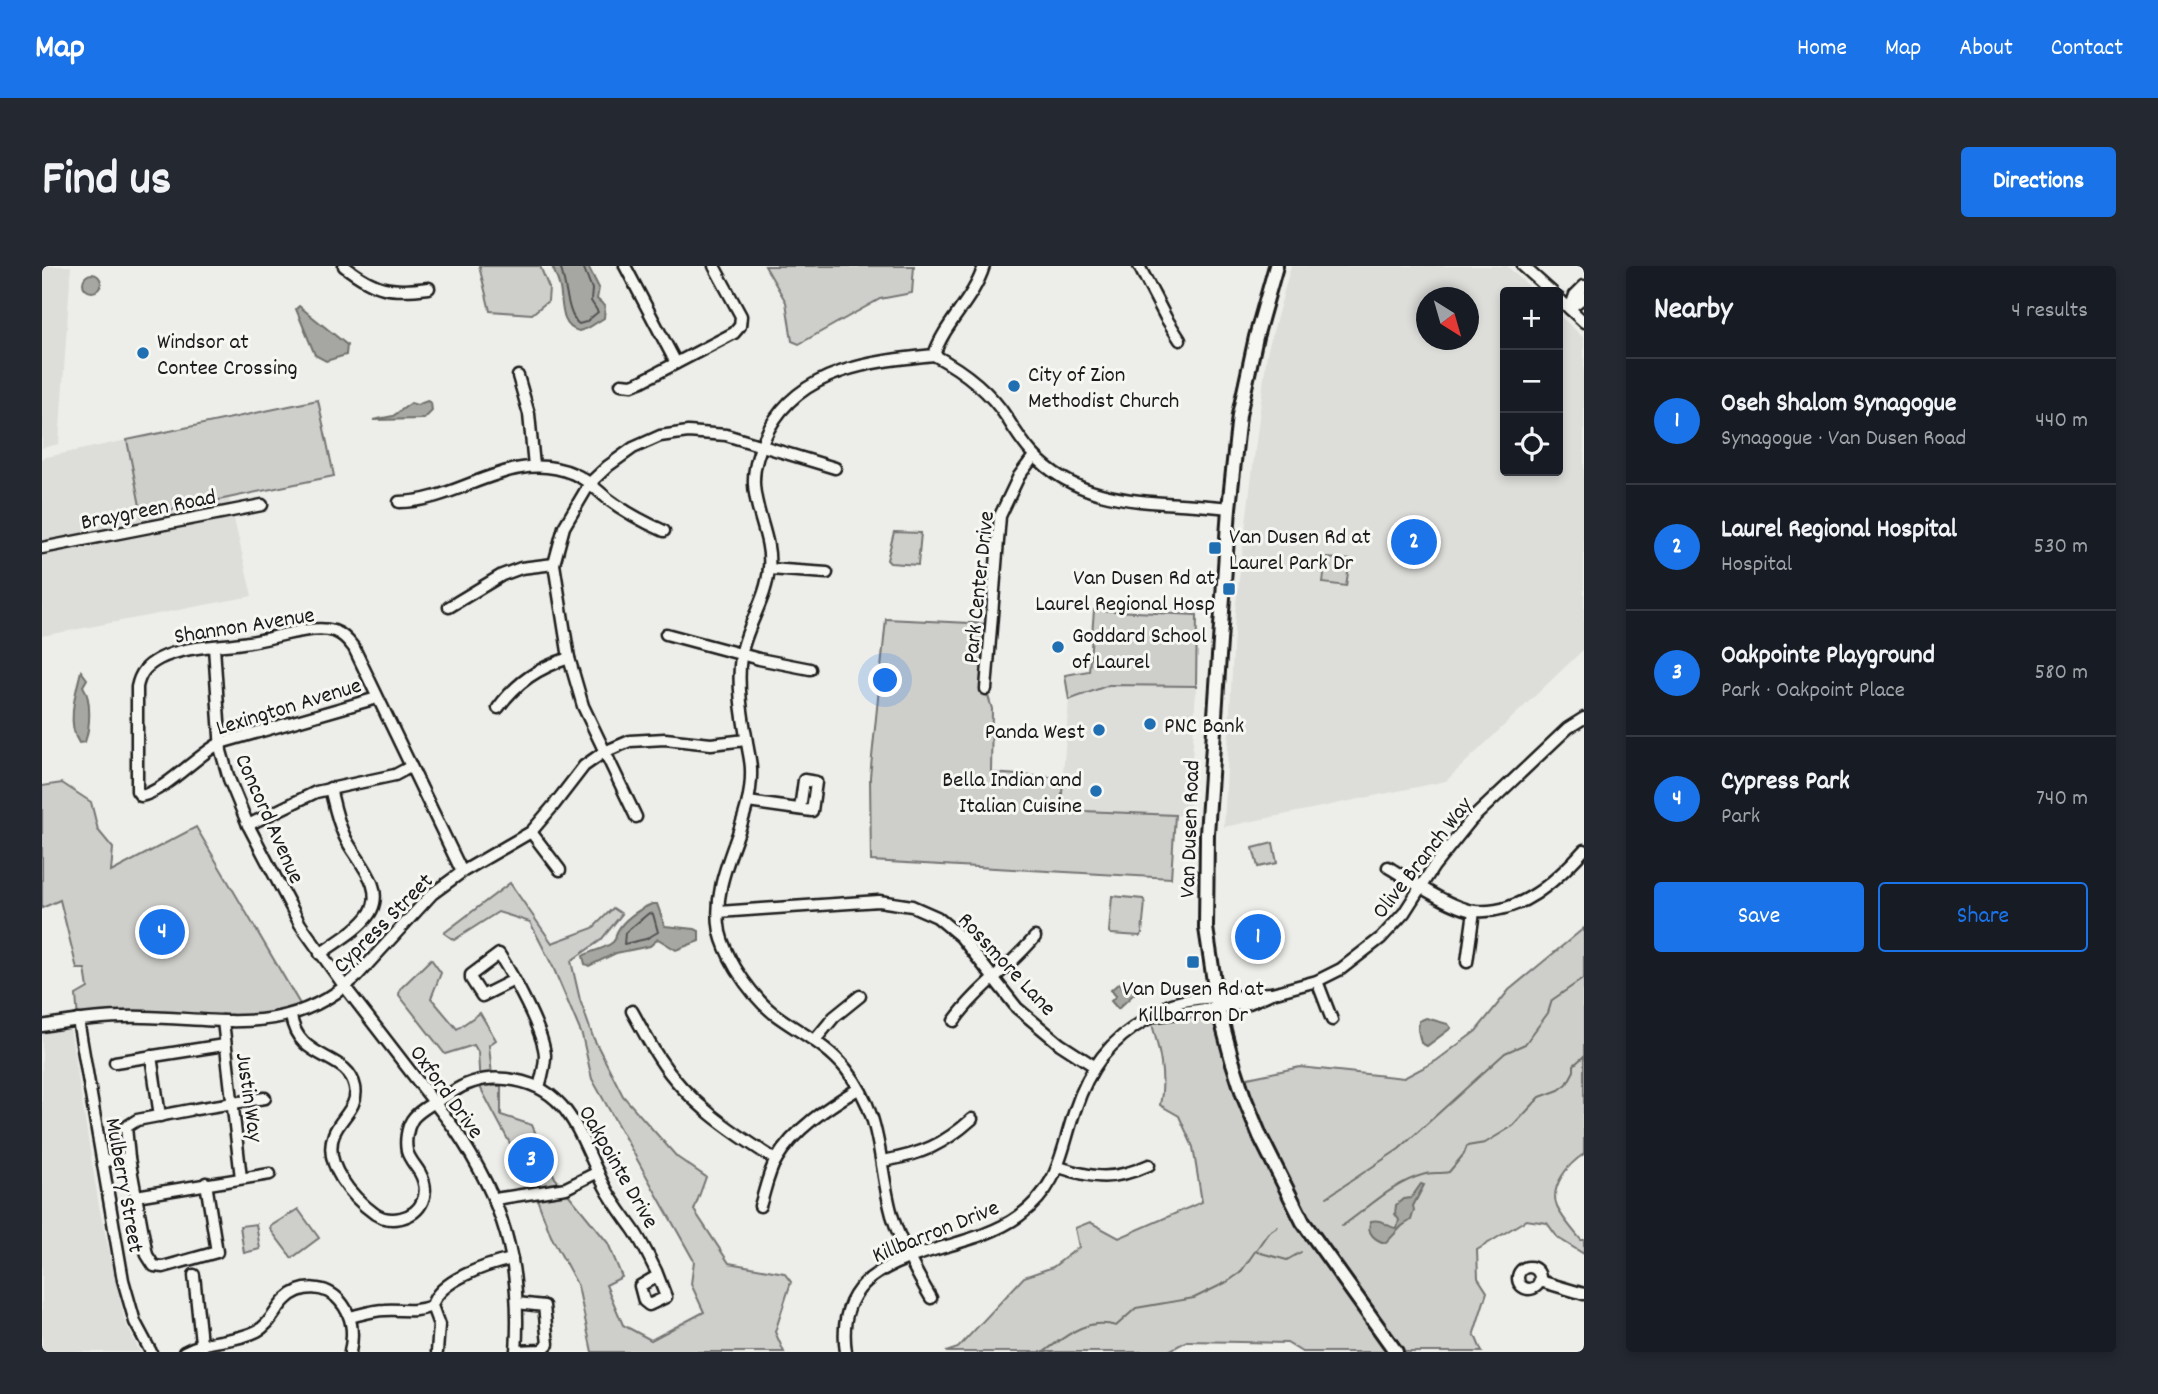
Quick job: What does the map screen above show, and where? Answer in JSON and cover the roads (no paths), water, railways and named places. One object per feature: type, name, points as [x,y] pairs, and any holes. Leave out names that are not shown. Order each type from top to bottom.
[{"type":"main road","name":"Van Dusen Road","points":[[1276,266],[1256,337],[1239,415],[1229,508],[1205,871],[1206,928],[1217,1002],[1244,1097],[1303,1222],[1396,1352]]},
{"type":"street","points":[[344,266],[362,280],[388,290],[403,292],[429,288]]},
{"type":"street","points":[[625,266],[676,363]]},
{"type":"street","points":[[621,384],[632,385],[734,333],[740,326],[741,316],[714,266]]},
{"type":"street","points":[[934,355],[939,341],[971,297],[984,266]]},
{"type":"street","points":[[1139,266],[1180,340]]},
{"type":"street","points":[[1523,266],[1546,287]]},
{"type":"street","points":[[1570,309],[1575,295],[1584,286]]},
{"type":"street","points":[[1570,309],[1584,297]]},
{"type":"street","points":[[1563,303],[1584,322]]},
{"type":"street","points":[[931,1298],[908,1259],[892,1215],[875,1120],[858,1089],[846,1070],[815,1040],[774,1013],[746,984],[726,953],[720,932],[718,893],[748,802],[751,770],[740,677],[742,653],[769,569],[765,531],[756,507],[754,480],[761,444],[776,415],[800,391],[824,377],[850,368],[934,355],[960,369],[975,382],[1000,409],[1034,456],[1060,478],[1113,498],[1229,508]]},
{"type":"street","points":[[518,376],[529,414],[534,466]]},
{"type":"street","points":[[636,817],[583,706],[569,658],[554,564],[564,527],[590,484],[608,466],[633,448],[660,436],[688,432],[726,435],[835,468]]},
{"type":"street","name":"Park Center Drive","points":[[986,689],[1000,516],[1019,476],[1034,456]]},
{"type":"street","points":[[399,502],[416,502],[440,496],[490,475],[534,466],[574,474],[635,517],[664,531]]},
{"type":"street","name":"Braygreen Road","points":[[42,548],[262,505]]},
{"type":"street","points":[[449,607],[502,575],[521,568],[554,564]]},
{"type":"street","points":[[769,569],[827,573]]},
{"type":"street","name":"Shannon Avenue","points":[[141,796],[137,791],[135,762],[137,687],[140,676],[149,666],[163,657],[186,650],[316,630],[334,631],[354,648],[463,872]]},
{"type":"street","points":[[666,634],[759,659],[810,669]]},
{"type":"street","name":"Concord Avenue","points":[[214,647],[220,743],[229,779],[280,890],[320,954],[345,987]]},
{"type":"street","points":[[498,708],[510,692],[528,676],[544,666],[569,658]]},
{"type":"street","name":"Lexington Avenue","points":[[141,796],[153,792],[220,743],[377,698]]},
{"type":"street","name":"Olive Branch Way","points":[[1217,1002],[1249,1003],[1272,993],[1317,981],[1341,969],[1381,938],[1404,913],[1434,866],[1471,820],[1558,737],[1584,718]]},
{"type":"street","name":"Cypress Street","points":[[42,1026],[78,1020],[144,1017],[250,1021],[291,1016],[320,1003],[345,987],[432,894],[463,872],[531,832],[584,766],[604,752],[630,741],[665,738],[711,744],[746,740]]},
{"type":"street","points":[[248,825],[310,794],[394,775],[410,767]]},
{"type":"street","points":[[320,954],[365,919],[373,908],[375,895],[370,878],[344,836],[330,788]]},
{"type":"street","points":[[748,802],[800,809]]},
{"type":"street","points":[[531,832],[560,870]]},
{"type":"street","points":[[1388,867],[1422,887],[1474,911],[1505,907],[1524,901],[1542,891],[1584,850]]},
{"type":"street","name":"Rossmore Lane","points":[[719,912],[880,901],[912,906],[937,917],[961,937],[1017,1008],[1060,1044],[1094,1066]]},
{"type":"street","points":[[1467,962],[1474,911]]},
{"type":"street","points":[[954,1021],[967,1002],[1015,961],[1035,937]]},
{"type":"street","points":[[514,980],[485,996],[479,994],[471,979],[473,972],[499,954],[514,980],[543,1046],[544,1067],[539,1087]]},
{"type":"street","points":[[1317,981],[1332,1020]]},
{"type":"street","name":"Oxford Drive","points":[[345,987],[436,1103],[470,1153],[495,1199],[512,1259],[517,1303],[516,1351]]},
{"type":"street","points":[[815,1040],[834,1017],[860,996]]},
{"type":"street","name":"Killbarron Drive","points":[[846,1352],[844,1317],[860,1287],[870,1276],[908,1259],[993,1229],[1018,1217],[1036,1201],[1059,1167],[1075,1110],[1094,1066],[1121,1036],[1150,1017],[1217,1002]]},
{"type":"street","points":[[632,1011],[659,1059],[686,1091],[737,1135],[776,1160]]},
{"type":"street","name":"Oakpointe Drive","points":[[291,1016],[295,1030],[307,1047],[342,1066],[353,1082],[356,1090],[350,1111],[334,1136],[334,1166],[348,1186],[380,1217],[394,1219],[407,1216],[416,1211],[423,1202],[424,1184],[408,1155],[407,1134],[413,1118],[459,1088],[480,1080],[513,1080],[539,1087],[568,1112],[610,1196],[635,1232],[657,1276],[666,1297],[649,1305],[639,1290],[640,1286],[657,1276]]},
{"type":"street","name":"Mulberry Street","points":[[78,1020],[128,1302],[140,1334],[151,1352]]},
{"type":"street","name":"Justin Way","points":[[223,1021],[241,1178]]},
{"type":"street","points":[[115,1062],[224,1045]]},
{"type":"street","points":[[151,1056],[160,1116]]},
{"type":"street","points":[[760,1206],[776,1160],[811,1121],[830,1105],[858,1089]]},
{"type":"street","points":[[206,1184],[217,1252],[163,1267],[153,1266],[148,1258],[136,1196],[126,1131],[128,1125],[137,1119],[265,1097]]},
{"type":"street","points":[[883,1161],[913,1156],[932,1148],[951,1137],[972,1119]]},
{"type":"street","points":[[103,1161],[130,1158]]},
{"type":"street","points":[[1059,1167],[1088,1176],[1115,1177],[1149,1165]]},
{"type":"street","points":[[495,1199],[566,1188],[597,1172]]},
{"type":"street","points":[[136,1196],[270,1174]]},
{"type":"street","points":[[437,1352],[439,1325],[432,1306],[438,1294],[484,1265],[512,1259]]},
{"type":"street","points":[[194,1275],[201,1348]]},
{"type":"street","points":[[1540,1281],[1584,1294]]},
{"type":"street","points":[[184,1352],[258,1331],[269,1322],[286,1299],[307,1289],[319,1288],[328,1291],[340,1301],[350,1317],[353,1331],[350,1352]]},
{"type":"street","points":[[516,1351],[542,1350],[548,1344],[544,1306],[517,1303]]},
{"type":"street","points":[[350,1317],[383,1310],[414,1311],[432,1306]]},
{"type":"water","points":[[552,266],[588,266],[599,288],[597,299],[605,306],[604,318],[579,331],[568,325]]},
{"type":"water","points":[[92,274],[98,277],[101,283],[98,289],[92,292],[86,289],[83,283],[86,277]]},
{"type":"water","points":[[299,306],[347,345],[346,355],[326,361],[315,355],[296,309]]},
{"type":"water","points":[[427,401],[431,403],[432,411],[424,419],[373,420],[393,416],[411,403],[417,405]]},
{"type":"water","points":[[81,671],[87,679],[83,686],[88,699],[89,714],[85,742],[79,743],[73,727],[73,717]]},
{"type":"water","points":[[652,904],[657,904],[665,926],[695,929],[699,931],[699,941],[676,950],[658,939],[650,946],[616,953],[589,966],[585,964],[583,956],[613,942],[627,919]]},
{"type":"water","points":[[1119,983],[1124,989],[1129,984],[1136,992],[1118,1009],[1111,1001],[1116,996],[1111,990]]},
{"type":"water","points":[[1426,1018],[1448,1024],[1451,1028],[1427,1046],[1421,1043],[1418,1030],[1419,1021]]},
{"type":"water","points":[[1421,1184],[1424,1185],[1413,1206],[1411,1220],[1386,1243],[1375,1238],[1369,1229],[1371,1221],[1397,1228],[1399,1220],[1395,1214],[1396,1205],[1403,1199],[1411,1198]]},
{"type":"waterway","points":[[1327,1197],[1399,1149],[1505,1053],[1525,1044],[1548,1013],[1552,1000],[1584,978]]},
{"type":"waterway","points":[[1342,1226],[1401,1184],[1425,1174],[1449,1172],[1467,1146],[1485,1143],[1513,1126],[1540,1097],[1567,1084],[1574,1065],[1584,1056]]},
{"type":"waterway","points":[[1044,1352],[1069,1334],[1086,1326],[1116,1326],[1136,1308],[1194,1298],[1227,1282],[1240,1273],[1268,1233],[1277,1227]]},
{"type":"waterway","points":[[1257,1252],[1287,1260],[1301,1252]]},
{"type":"place","name":"Windsor at Contee Crossing","points":[[143,353]]},
{"type":"place","name":"City of Zion Methodist Church","points":[[1014,386]]},
{"type":"place","name":"Laurel Regional Hospital","points":[[1414,542]]},
{"type":"place","name":"Van Dusen Rd at Laurel Park Dr","points":[[1215,548]]},
{"type":"place","name":"Van Dusen Rd at Laurel Regional Hosp","points":[[1229,589]]},
{"type":"place","name":"Goddard School of Laurel","points":[[1058,647]]},
{"type":"place","name":"PNC Bank","points":[[1150,724]]},
{"type":"place","name":"Panda West","points":[[1099,730]]},
{"type":"place","name":"Bella Indian and Italian Cuisine","points":[[1096,791]]},
{"type":"place","name":"Cypress Park","points":[[162,932]]},
{"type":"place","name":"Oseh Shalom Synagogue","points":[[1258,937]]},
{"type":"place","name":"Van Dusen Rd at Killbarron Dr","points":[[1193,962]]},
{"type":"place","name":"Oakpointe Playground","points":[[531,1160]]}]
